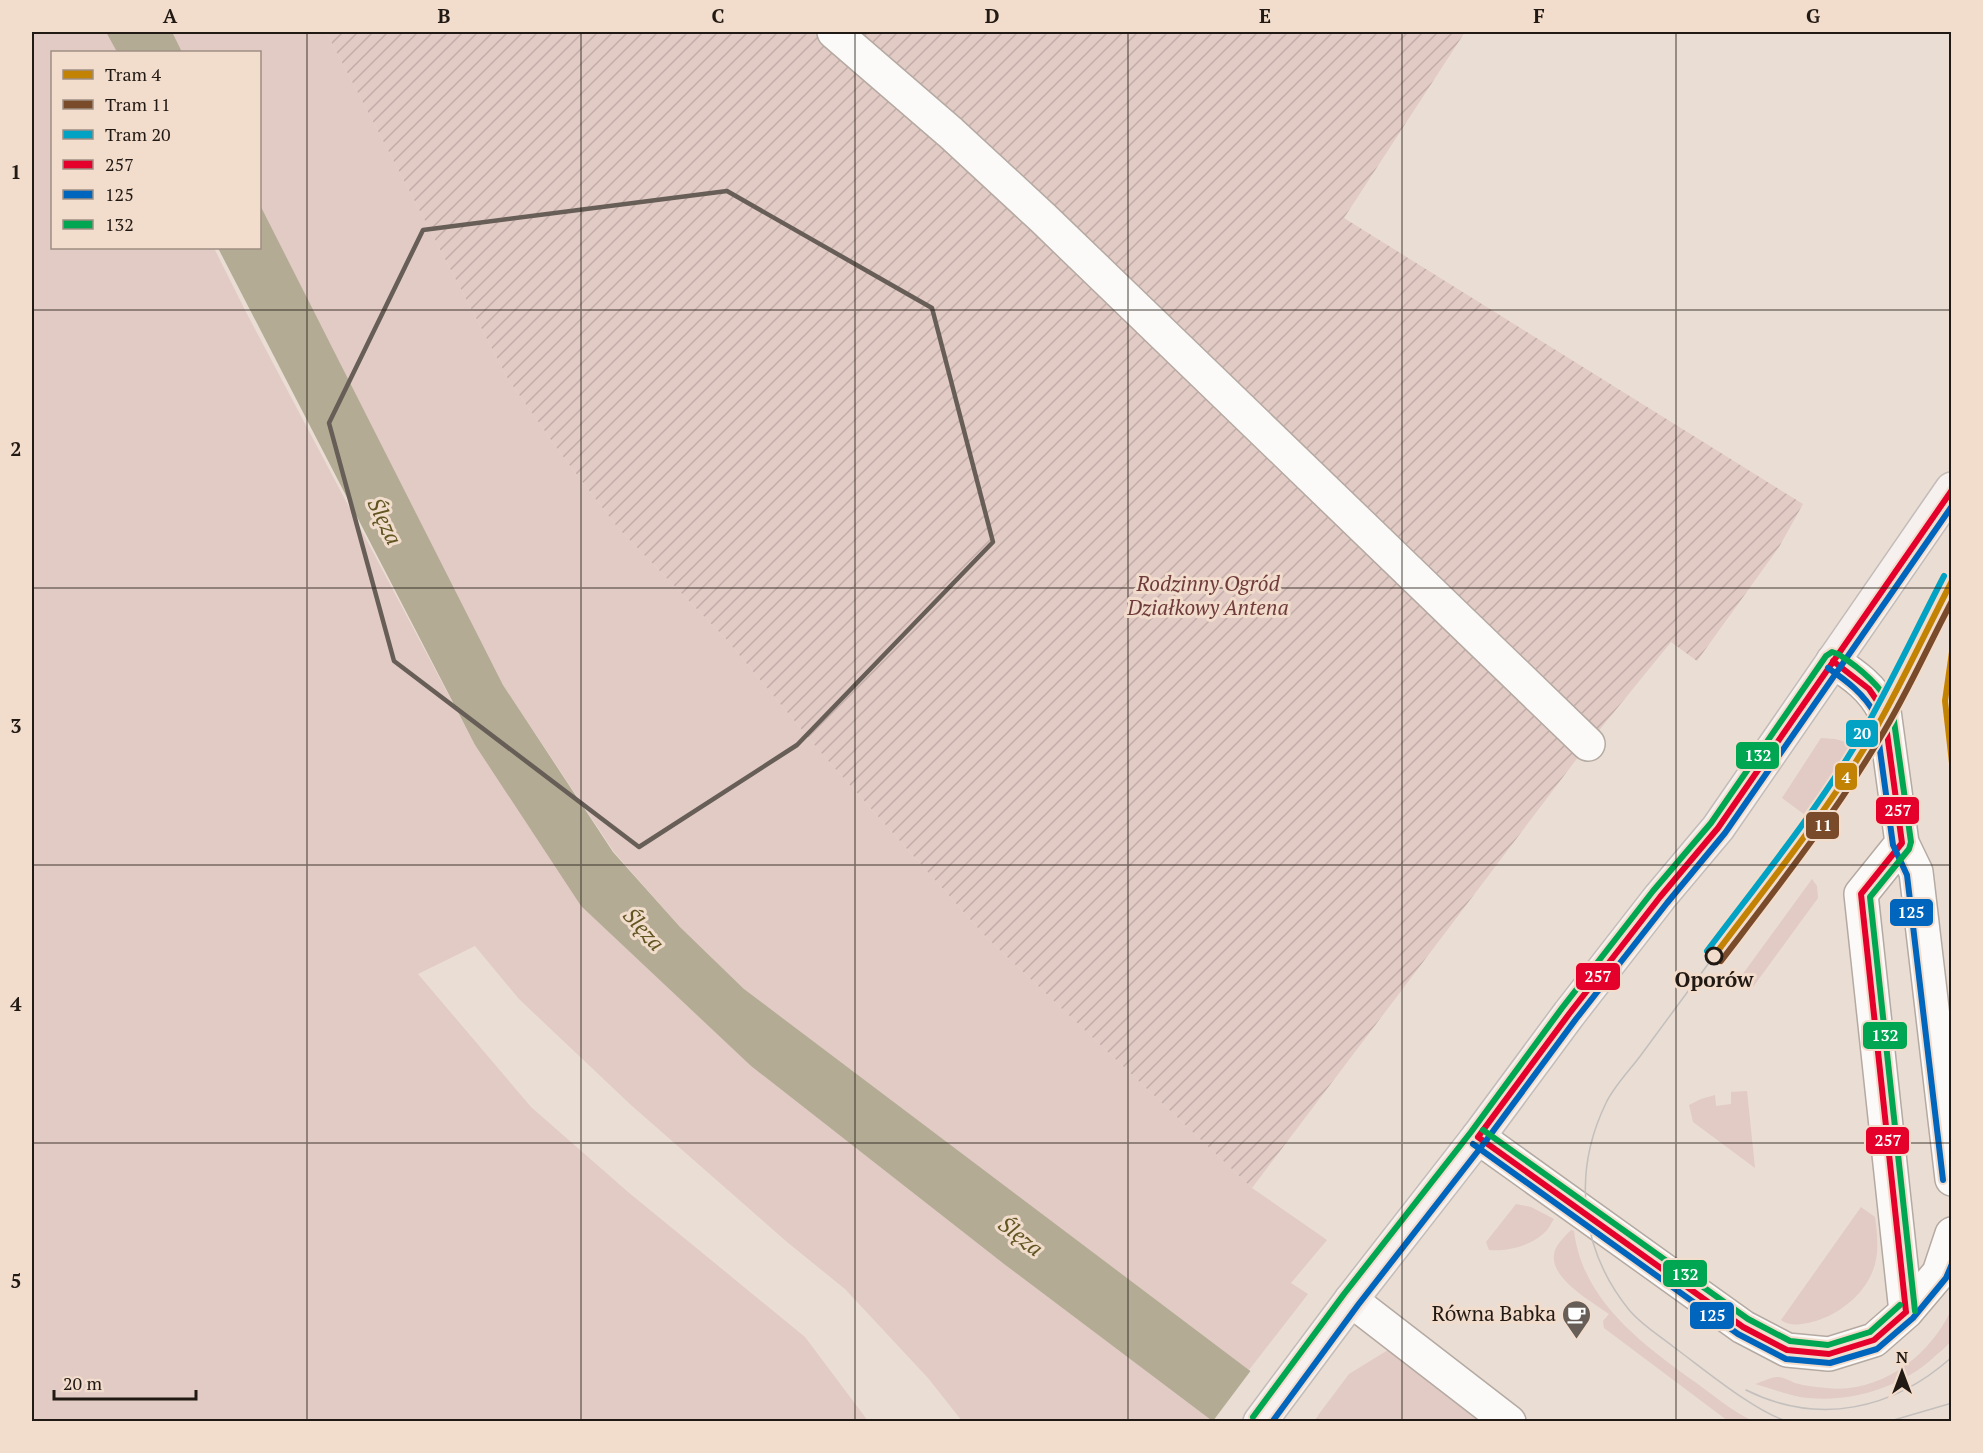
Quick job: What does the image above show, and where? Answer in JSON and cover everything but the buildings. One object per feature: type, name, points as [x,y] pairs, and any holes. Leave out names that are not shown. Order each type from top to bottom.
[{"type":"main road","points":[[1260,1422],[1569,1014],[1660,897],[1718,828],[1952,489]]},
{"type":"lane","points":[[834,32],[951,133],[1043,218],[1588,744]]},
{"type":"lane","points":[[1833,661],[1857,677],[1878,698],[1884,711],[1902,843],[1916,872],[1952,1179]]},
{"type":"lane","points":[[1902,843],[1862,894],[1905,1312]]},
{"type":"lane","points":[[1478,1137],[1743,1327],[1787,1350],[1829,1354],[1874,1340],[1905,1312],[1939,1274],[1952,1234]]},
{"type":"lane","points":[[1351,1300],[1509,1422]]},
{"type":"highlighted area","points":[[727,191],[932,308],[993,542],[797,745],[639,847],[394,661],[329,423],[423,230]]},
{"type":"green space","points":[[32,32],[106,32],[116,51],[51,51],[51,249],[214,249],[475,745],[581,906],[751,1066],[1004,1264],[1211,1420],[962,1421],[928,1378],[845,1289],[787,1242],[631,1105],[519,999],[475,946],[418,974],[531,1107],[628,1192],[805,1337],[868,1421],[32,1421]]},
{"type":"green space","points":[[171,32],[326,32],[508,379],[561,454],[618,528],[726,639],[823,755],[986,937],[1252,1188],[1327,1240],[1291,1283],[1308,1294],[1249,1370],[744,989],[680,927],[614,852],[503,685],[261,208],[261,51],[181,51]]},
{"type":"green space","name":"Rodzinny Ogród Działkowy Antena","points":[[326,32],[1465,32],[1344,218],[1803,504],[1779,547],[1697,661],[1671,642],[1588,744],[1252,1188],[986,937],[823,755],[726,639],[618,528],[561,454],[508,379]]},
{"type":"green space","points":[[1821,738],[1854,744],[1805,815],[1782,798]]},
{"type":"green space","points":[[1812,879],[1817,886],[1818,898],[1753,987],[1741,978],[1742,975]]},
{"type":"green space","points":[[1747,1091],[1755,1168],[1693,1122],[1689,1105],[1715,1095],[1716,1106],[1731,1104],[1731,1092]]},
{"type":"green space","points":[[1516,1204],[1531,1207],[1554,1219],[1546,1231],[1534,1241],[1511,1249],[1489,1250],[1486,1242]]},
{"type":"green space","points":[[1861,1207],[1875,1217],[1877,1241],[1875,1264],[1865,1285],[1840,1310],[1819,1320],[1797,1325],[1781,1320]]},
{"type":"green space","points":[[1571,1230],[1574,1231],[1579,1256],[1589,1278],[1602,1299],[1618,1318],[1675,1368],[1730,1408],[1753,1421],[1728,1421],[1604,1328],[1603,1321],[1609,1314],[1581,1295],[1556,1268],[1554,1258],[1556,1248]]},
{"type":"green space","points":[[1951,1310],[1952,1338],[1949,1343],[1919,1369],[1888,1386],[1853,1396],[1818,1399],[1794,1396],[1755,1384],[1777,1377],[1807,1386],[1827,1388],[1866,1385],[1884,1378],[1917,1356],[1942,1327]]},
{"type":"green space","points":[[1388,1350],[1484,1421],[1320,1422],[1316,1418],[1349,1374]]},
{"type":"water","points":[[106,32],[172,32],[182,51],[116,51]]},
{"type":"water","name":"Ślęza","points":[[261,207],[503,685],[613,852],[680,927],[744,989],[1249,1370],[1320,1421],[1214,1422],[1004,1264],[751,1066],[581,906],[475,745],[219,249],[261,249]]},
{"type":"pier","points":[[1252,1369],[1318,1416],[1314,1422],[1213,1421]]},
{"type":"tram line","name":"20","points":[[1707,951],[1790,841],[1849,756],[1944,576]]},
{"type":"tram line","name":"4","points":[[1714,956],[1797,846],[1856,761],[1894,695],[1952,581]]},
{"type":"tram line","name":"11","points":[[1721,961],[1804,852],[1862,767],[1899,704],[1952,601]]},
{"type":"tram line","name":"4","points":[[1952,652],[1945,701],[1952,763]]},
{"type":"tram line","points":[[1714,956],[1609,1097],[1595,1130],[1588,1156],[1585,1183],[1586,1210],[1591,1237],[1600,1263],[1630,1311],[1652,1331],[1730,1390],[1761,1409],[1789,1422]]},
{"type":"tram line","points":[[1746,1390],[1773,1401],[1800,1407],[1827,1409],[1854,1407],[1905,1390],[1952,1357]]},
{"type":"tram line","points":[[1887,1422],[1952,1403]]},
{"type":"transit line","name":"257","points":[[1478,1137],[1569,1014],[1660,897],[1718,828],[1952,490]]},
{"type":"transit line","name":"125","points":[[1272,1422],[1358,1305],[1485,1142],[1576,1019],[1725,833],[1952,506]]},
{"type":"transit line","name":"132","points":[[1253,1417],[1344,1294],[1471,1132],[1562,1008],[1653,891],[1711,823],[1826,656],[1832,652],[1846,659],[1868,677],[1892,707],[1911,842],[1909,849],[1870,897],[1915,1311]]},
{"type":"transit line","name":"257","points":[[1833,661],[1869,689],[1884,711],[1902,843],[1861,894],[1906,1312]]},
{"type":"transit line","name":"125","points":[[1828,668],[1855,688],[1875,714],[1893,845],[1907,875],[1943,1180]]},
{"type":"transit line","name":"132","points":[[1483,1130],[1748,1319],[1790,1341],[1828,1345],[1870,1332],[1900,1305]]},
{"type":"transit line","name":"257","points":[[1478,1137],[1743,1327],[1787,1350],[1829,1354],[1874,1340],[1906,1312]]},
{"type":"transit line","name":"125","points":[[1473,1144],[1738,1334],[1786,1359],[1830,1363],[1877,1349],[1913,1318],[1946,1278],[1952,1264]]},
{"type":"place","name":"Oporów","points":[[1714,956]]},
{"type":"place","name":"Równa Babka","points":[[1577,1340]]}]
